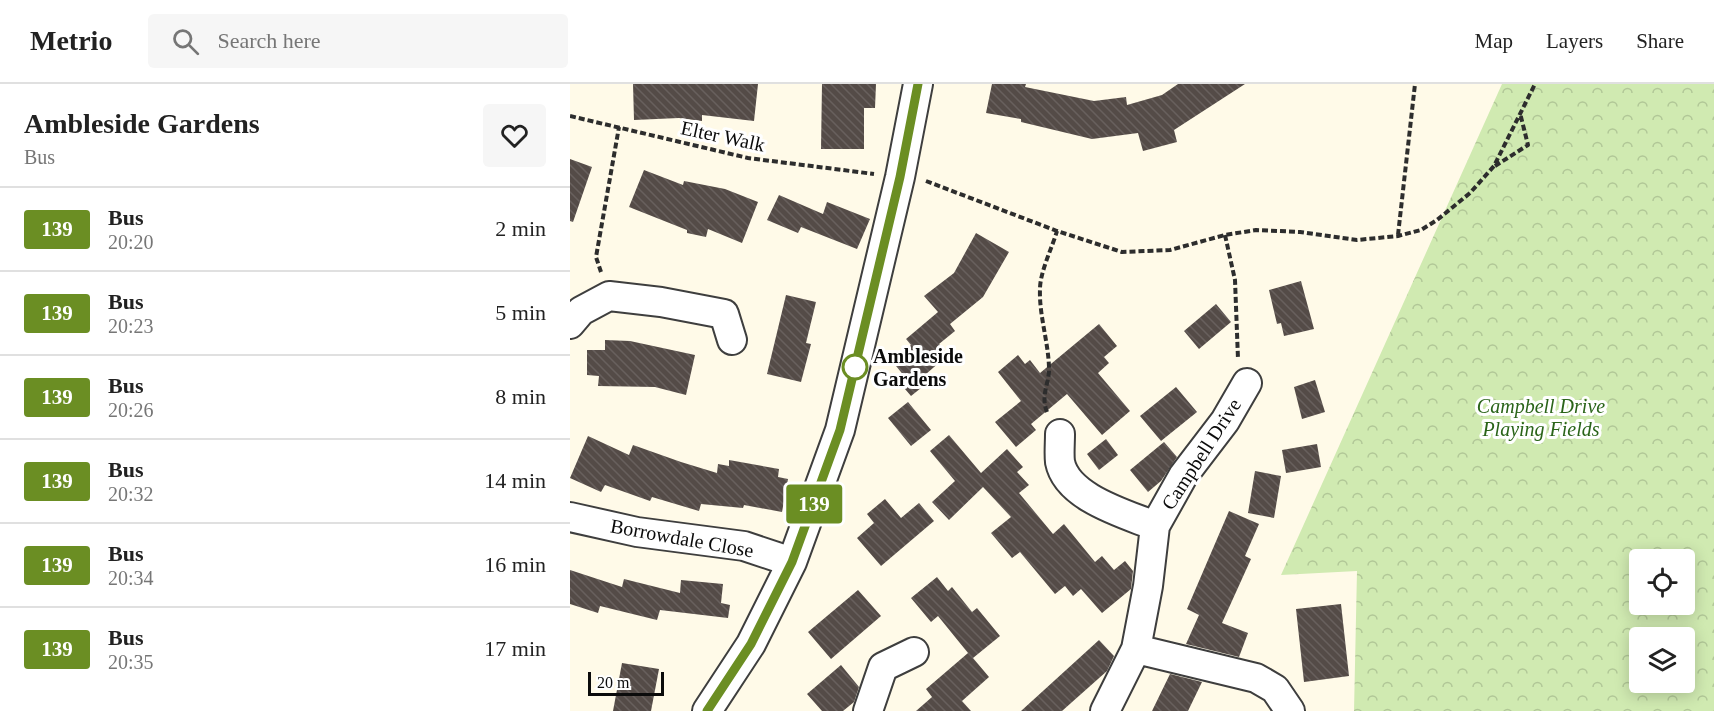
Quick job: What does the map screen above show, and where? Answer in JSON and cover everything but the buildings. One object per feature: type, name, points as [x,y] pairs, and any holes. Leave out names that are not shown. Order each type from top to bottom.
[{"type":"street","points":[[707,711],[751,644],[792,562],[840,430],[900,177],[918,84]]},
{"type":"street","points":[[570,324],[581,310],[609,296],[662,302],[724,314],[732,340]]},
{"type":"street","name":"Campbell Drive","points":[[1105,711],[1136,649],[1148,586],[1155,526],[1184,476],[1225,421],[1247,383]]},
{"type":"street","name":"Campbell Drive","points":[[1060,434],[1060,463],[1066,477],[1084,495],[1155,526]]},
{"type":"street","name":"Borrowdale Close","points":[[570,517],[638,531],[744,546],[792,562]]},
{"type":"street","points":[[1136,649],[1256,678],[1275,689],[1290,711]]},
{"type":"street","points":[[868,711],[883,668],[914,652]]},
{"type":"path","points":[[1398,236],[1415,84]]},
{"type":"path","points":[[920,178],[1057,231],[1122,252],[1170,250],[1225,235],[1256,230],[1300,232],[1357,240],[1398,236],[1421,230],[1470,193],[1494,166],[1535,84]]},
{"type":"path","points":[[1494,166],[1528,146],[1520,113]]},
{"type":"path","name":"Elter Walk","points":[[570,116],[748,158],[872,174]]},
{"type":"path","points":[[609,296],[596,257],[619,127]]},
{"type":"path","points":[[1057,231],[1040,286],[1041,318],[1050,370],[1044,388],[1045,409],[1060,434]]},
{"type":"path","points":[[1225,235],[1235,280],[1239,376],[1247,383]]},
{"type":"green space","name":"Campbell Drive Playing Fields","points":[[1502,84],[1714,84],[1714,711],[1354,711],[1357,571],[1281,575]]},
{"type":"bus line","name":"139","points":[[707,711],[751,644],[792,562],[840,430],[900,177],[918,84]]},
{"type":"place","name":"Ambleside Gardens","points":[[855,367]]}]
